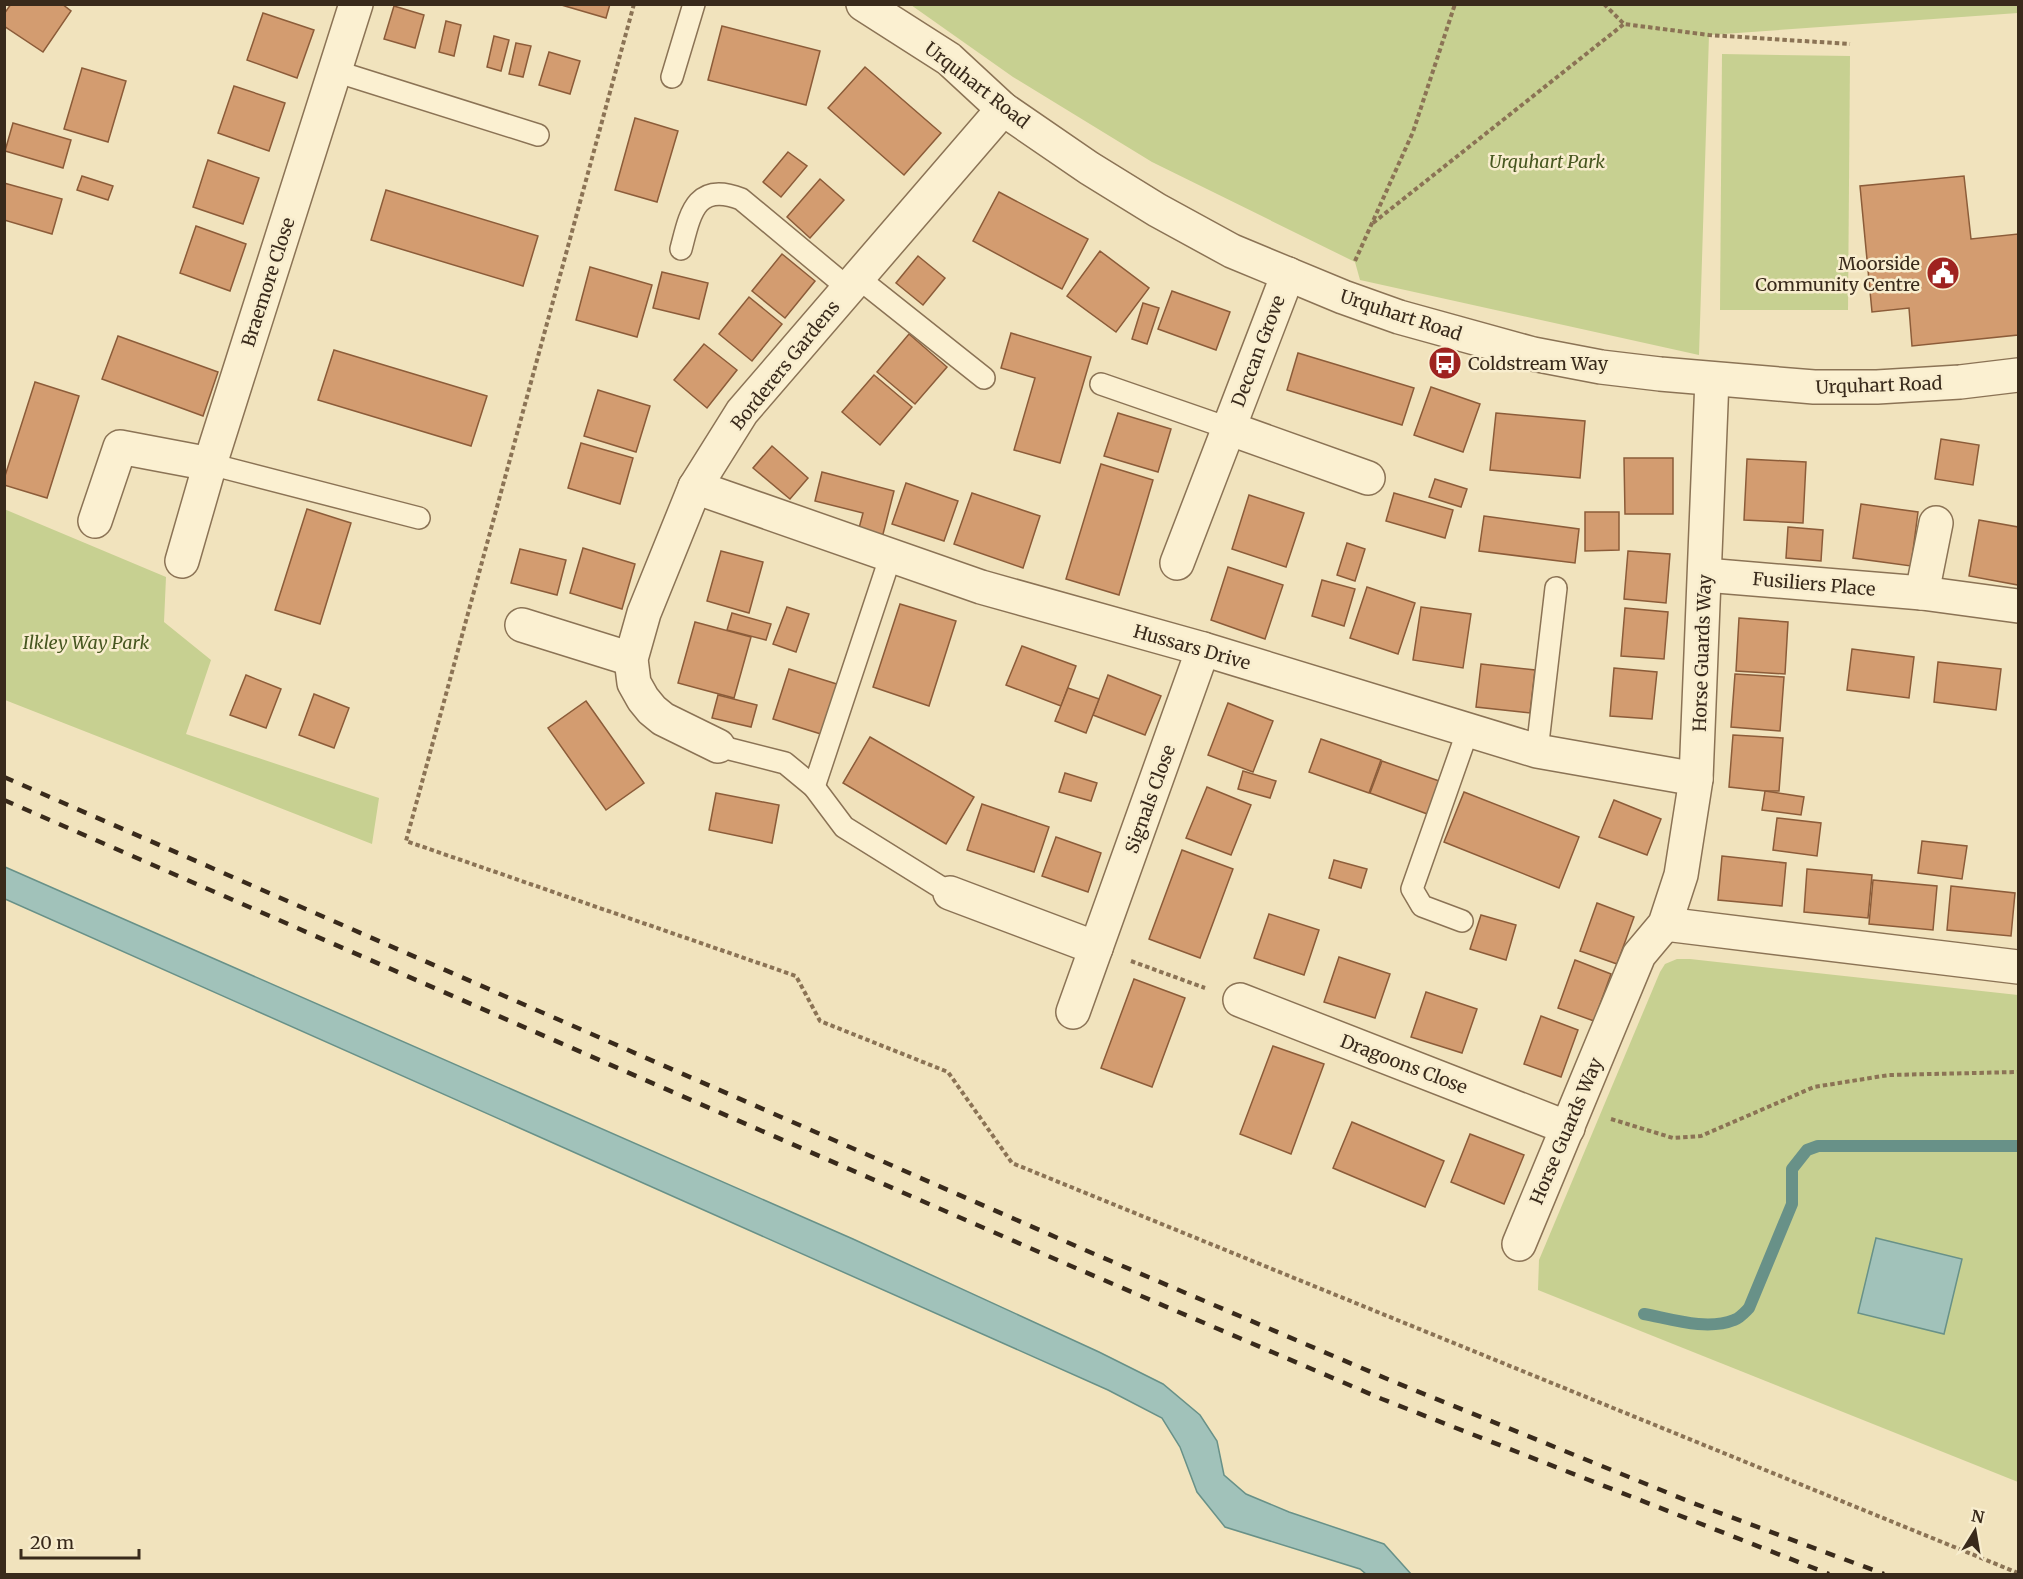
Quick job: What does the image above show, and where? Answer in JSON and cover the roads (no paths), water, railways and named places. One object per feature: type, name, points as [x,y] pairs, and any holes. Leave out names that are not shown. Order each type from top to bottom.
[{"type":"street","name":"Braemore Close","points":[[182,561],[210,464],[356,4]]},
{"type":"street","name":"Urquhart Road","points":[[863,4],[949,59],[1003,109],[1089,168],[1157,210],[1232,251],[1399,317],[1533,354],[1601,367],[1712,379],[1814,387],[1876,387],[1960,382],[2019,375]]},
{"type":"street","name":"Borderers Gardens","points":[[718,746],[663,719],[652,710],[634,683],[631,658],[644,613],[695,487],[742,412],[1003,109]]},
{"type":"street","name":"Deccan Grove","points":[[1177,563],[1288,274]]},
{"type":"street","name":"Horse Guards Way","points":[[1519,1244],[1639,955],[1665,924],[1681,875],[1696,779],[1712,379]]},
{"type":"street","name":"Deccan Grove","points":[[1228,428],[1368,477]]},
{"type":"street","points":[[95,521],[120,447],[210,464]]},
{"type":"street","name":"Hussars Drive","points":[[695,487],[981,587],[1203,649],[1537,751],[1696,779]]},
{"type":"street","points":[[1922,593],[1936,523]]},
{"type":"street","name":"Fusiliers Place","points":[[1705,575],[1922,593],[2019,606]]},
{"type":"street","points":[[522,625],[631,658]]},
{"type":"street","name":"Signals Close","points":[[1073,1012],[1203,649]]},
{"type":"street","points":[[950,893],[1096,948]]},
{"type":"street","points":[[1665,924],[2019,967]]},
{"type":"street","name":"Dragoons Close","points":[[1240,1000],[1572,1118]]},
{"type":"lane","points":[[672,77],[694,4]]},
{"type":"lane","points":[[335,71],[538,135]]},
{"type":"lane","points":[[681,249],[691,213],[698,202],[711,195],[727,194],[741,199],[984,378]]},
{"type":"lane","points":[[1101,384],[1228,428]]},
{"type":"lane","points":[[210,464],[419,518]]},
{"type":"lane","points":[[813,787],[891,555]]},
{"type":"lane","points":[[1537,751],[1556,588]]},
{"type":"lane","points":[[1462,921],[1422,906],[1412,889],[1468,730]]},
{"type":"lane","points":[[718,746],[785,763],[813,787],[844,827],[950,893]]},
{"type":"water","points":[[5,867],[853,1239],[1099,1352],[1163,1384],[1200,1415],[1217,1441],[1224,1475],[1246,1494],[1289,1512],[1384,1544],[1411,1574],[1366,1574],[1360,1569],[1225,1527],[1197,1492],[1180,1447],[1162,1418],[1108,1390],[5,899]]},
{"type":"water","points":[[1876,1238],[1962,1259],[1944,1334],[1858,1313]]},
{"type":"waterway","points":[[1644,1314],[1689,1323],[1712,1324],[1734,1320],[1749,1308],[1792,1204],[1792,1169],[1807,1150],[1818,1146],[2018,1146]]},
{"type":"railway","points":[[4,777],[1092,1253],[1392,1381],[1693,1503],[1884,1574]]},
{"type":"railway","points":[[4,800],[1078,1269],[1382,1399],[1829,1574]]},
{"type":"place","name":"Moorside Community Centre","points":[[1943,273]]},
{"type":"place","name":"Coldstream Way","points":[[1445,363]]},
{"type":"park label","name":"Urquhart Park","points":[[1547,161]]},
{"type":"park label","name":"Ilkley Way Park","points":[[86,642]]}]
